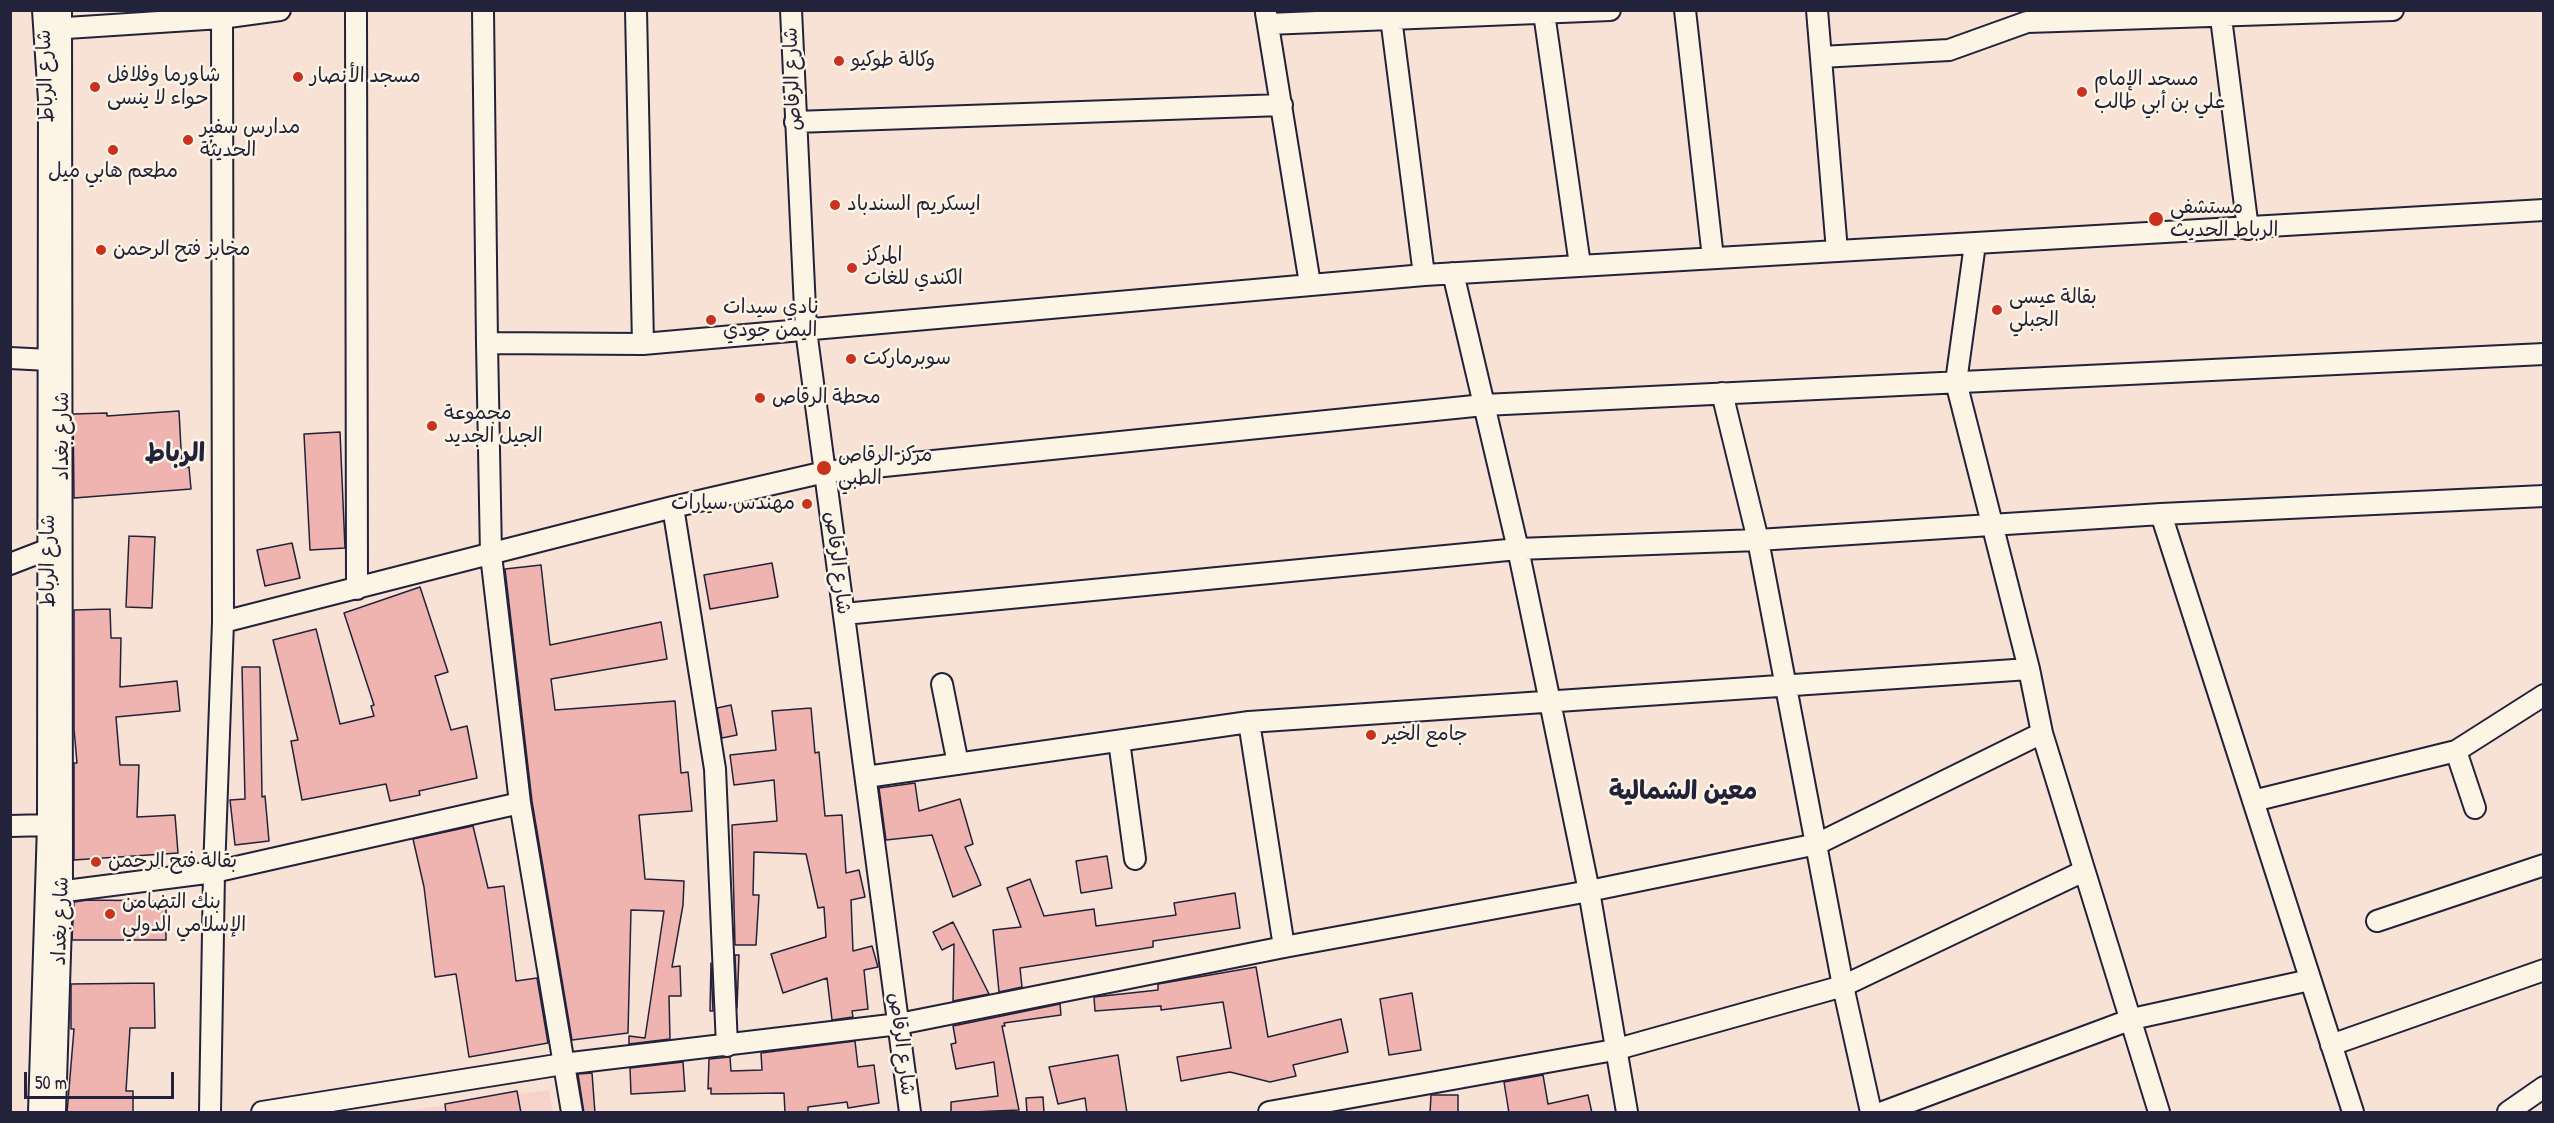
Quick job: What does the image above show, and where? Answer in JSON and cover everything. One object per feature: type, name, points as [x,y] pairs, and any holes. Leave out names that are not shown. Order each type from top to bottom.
[{"type":"street","points":[[53,19],[280,10]]},
{"type":"street","points":[[356,10],[357,589]]},
{"type":"street","points":[[483,10],[491,555],[520,803],[572,1113]]},
{"type":"street","points":[[636,10],[642,344]]},
{"type":"street","name":"شارع الرقاص","points":[[791,10],[806,330],[910,1113]]},
{"type":"street","points":[[1310,284],[1267,17],[1610,10]]},
{"type":"street","points":[[1685,10],[1713,258]]},
{"type":"street","points":[[1817,10],[1837,251]]},
{"type":"street","points":[[1821,57],[1949,50],[2027,22],[2220,12],[2392,10]]},
{"type":"street","points":[[2220,12],[2248,229]]},
{"type":"street","points":[[1544,13],[1581,265]]},
{"type":"street","points":[[210,1113],[214,872],[223,622],[221,14]]},
{"type":"street","points":[[1390,15],[1424,275]]},
{"type":"street","name":"شارع الرباط","points":[[39,1113],[55,892],[48,825],[49,100],[53,19]]},
{"type":"street","name":"شارع بغداد","points":[[53,19],[55,1113]]},
{"type":"street","points":[[795,123],[1282,105]]},
{"type":"street","points":[[487,342],[642,344],[1424,275],[2248,229],[2544,210]]},
{"type":"street","points":[[1975,244],[1956,382],[2029,669],[2042,733],[2132,1019],[2159,1113]]},
{"type":"street","points":[[1453,273],[1518,549],[1550,702],[1589,891],[1614,1050],[1627,1113]]},
{"type":"street","points":[[223,622],[673,507],[825,472],[1484,405],[2544,354]]},
{"type":"street","points":[[10,358],[49,360]]},
{"type":"street","points":[[1722,393],[1758,540],[1843,986],[1871,1113]]},
{"type":"street","points":[[844,614],[1518,549],[1758,540],[2161,514],[2544,496]]},
{"type":"street","points":[[673,507],[715,770],[726,1046]]},
{"type":"street","points":[[2161,514],[2353,1113]]},
{"type":"street","points":[[10,564],[49,549]]},
{"type":"street","points":[[866,777],[1249,722],[2029,669]]},
{"type":"street","points":[[942,684],[958,764]]},
{"type":"street","points":[[2253,801],[2456,751],[2544,695]]},
{"type":"street","points":[[1249,722],[1284,947]]},
{"type":"street","points":[[262,1113],[563,1064],[899,1024],[1284,947],[1589,891],[1817,844],[2042,733]]},
{"type":"street","points":[[1119,741],[1135,860]]},
{"type":"street","points":[[2456,751],[2475,808]]},
{"type":"street","points":[[55,892],[214,872],[520,803]]},
{"type":"street","points":[[10,826],[48,825]]},
{"type":"street","points":[[2378,921],[2544,865]]},
{"type":"street","points":[[1269,1113],[1614,1050],[1843,986],[2084,871]]},
{"type":"street","points":[[2331,1045],[2544,970]]},
{"type":"street","points":[[1883,1113],[2132,1019],[2310,980]]},
{"type":"street","points":[[2508,1113],[2544,1087]]},
{"type":"shaded area","points":[[549,1090],[553,1112],[398,1112]]},
{"type":"building","points":[[179,411],[182,468],[189,467],[191,489],[74,498],[73,414],[107,413],[107,416]]},
{"type":"building","points":[[340,432],[345,548],[310,550],[304,434]]},
{"type":"building","points":[[129,536],[155,537],[152,608],[126,607]]},
{"type":"building","points":[[292,543],[300,578],[265,586],[257,550]]},
{"type":"building","points":[[772,563],[778,597],[710,609],[704,575]]},
{"type":"building","points":[[541,565],[550,645],[661,622],[667,659],[551,679],[555,710],[675,701],[681,773],[688,772],[692,811],[639,815],[645,879],[684,881],[683,905],[672,967],[680,966],[681,996],[669,996],[670,1039],[629,1044],[629,1036],[645,1038],[664,911],[631,910],[628,1033],[572,1040],[532,801],[505,569]]},
{"type":"building","points":[[420,587],[448,672],[435,676],[451,730],[467,726],[477,778],[419,791],[420,795],[390,801],[386,784],[302,800],[291,741],[298,740],[273,640],[316,629],[340,724],[374,716],[371,706],[374,705],[344,613]]},
{"type":"building","points":[[110,609],[111,638],[121,638],[120,687],[177,681],[180,711],[116,717],[120,765],[139,765],[137,817],[175,815],[178,853],[74,860],[74,763],[77,763],[74,729],[74,610]]},
{"type":"building","points":[[242,667],[260,667],[262,797],[265,796],[269,841],[235,845],[230,800],[245,799]]},
{"type":"building","points":[[731,705],[737,735],[722,738],[717,708]]},
{"type":"building","points":[[811,708],[815,753],[819,752],[825,816],[842,815],[846,873],[859,870],[865,897],[851,900],[853,951],[872,946],[878,967],[864,970],[868,1009],[852,1011],[853,1017],[832,1020],[827,978],[783,993],[771,954],[826,937],[824,907],[818,908],[806,854],[754,852],[753,895],[759,895],[756,945],[735,945],[732,825],[777,821],[774,780],[734,785],[730,755],[776,750],[772,711]]},
{"type":"building","points":[[915,783],[919,811],[960,799],[973,844],[965,847],[981,885],[953,897],[932,835],[886,840],[879,788]]},
{"type":"building","points":[[473,826],[488,888],[504,886],[516,981],[537,978],[548,1043],[469,1057],[456,974],[435,977],[424,887],[413,839]]},
{"type":"building","points":[[1107,856],[1112,888],[1081,893],[1076,861]]},
{"type":"building","points":[[1030,879],[1044,916],[1094,909],[1096,926],[1176,915],[1174,903],[1235,893],[1240,928],[1153,941],[1153,947],[1020,968],[1022,987],[999,992],[993,930],[1021,927],[1007,888]]},
{"type":"building","points":[[88,900],[166,901],[166,940],[72,940],[74,902]]},
{"type":"building","points":[[953,922],[989,994],[953,1001],[954,944],[942,950],[933,932]]},
{"type":"building","points":[[735,955],[739,955],[737,1008]]},
{"type":"building","points":[[711,963],[713,1011],[710,1011]]},
{"type":"building","points":[[1256,967],[1268,1037],[1341,1019],[1348,1052],[1293,1065],[1296,1076],[1270,1082],[1230,1072],[1181,1081],[1177,1057],[1231,1048],[1223,1002],[1161,1010],[1161,1006],[1095,1011],[1094,997],[1158,990],[1158,984]]},
{"type":"building","points":[[154,983],[155,1028],[130,1028],[126,1091],[133,1091],[133,1113],[67,1113],[74,1029],[71,1029],[71,984]]},
{"type":"building","points":[[1412,993],[1421,1050],[1389,1055],[1380,999]]},
{"type":"building","points":[[1060,1004],[1061,1015],[1004,1023],[1005,1026],[1002,1026],[1019,1110],[951,1113],[951,1102],[998,1096],[994,1062],[956,1069],[951,1044],[956,1043],[953,1026]]},
{"type":"building","points":[[855,1041],[858,1067],[874,1065],[879,1103],[848,1108],[847,1102],[808,1107],[808,1113],[785,1113],[784,1093],[711,1094],[711,1088],[708,1089],[709,1059],[730,1057],[731,1071],[762,1070],[761,1053]]},
{"type":"building","points":[[1118,1055],[1127,1113],[1087,1113],[1085,1098],[1058,1104],[1049,1067]]},
{"type":"building","points":[[683,1062],[685,1091],[631,1094],[630,1068]]},
{"type":"building","points":[[592,1073],[595,1113],[584,1113],[578,1074]]},
{"type":"building","points":[[1543,1075],[1548,1104],[1588,1095],[1592,1113],[1509,1113],[1504,1082]]},
{"type":"building","points":[[517,1091],[521,1113],[446,1113],[445,1104]]},
{"type":"building","points":[[1431,1095],[1458,1095],[1458,1113],[1430,1113]]},
{"type":"building","points":[[1043,1097],[1044,1113],[1027,1113],[1026,1098]]},
{"type":"place","name":"وكالة طوكيو","points":[[839,61]]},
{"type":"place","name":"مسجد الأنصار","points":[[298,77]]},
{"type":"place","name":"شاورما وفلافل حواء لا ينسى","points":[[95,87]]},
{"type":"place","name":"مسجد الإمام علي بن أبي طالب","points":[[2082,92]]},
{"type":"place","name":"مدارس سفير الحديثة","points":[[188,140]]},
{"type":"place","name":"مطعم هابي ميل","points":[[113,150]]},
{"type":"place","name":"ايسكريم السندباد","points":[[835,205]]},
{"type":"place","name":"مستشفى الرباط الحديث","points":[[2156,219]]},
{"type":"place","name":"مخابز فتح الرحمن","points":[[101,250]]},
{"type":"place","name":"المركز الكندي للغات","points":[[852,268]]},
{"type":"place","name":"بقالة عيسى الجبلي","points":[[1997,310]]},
{"type":"place","name":"نادي سيدات اليمن جودي","points":[[711,320]]},
{"type":"place","name":"سوبرماركت","points":[[851,359]]},
{"type":"place","name":"محطة الرقاص","points":[[760,398]]},
{"type":"place","name":"مجموعة الجيل الجديد","points":[[432,426]]},
{"type":"place","name":"مركز الرقاص الطبي","points":[[824,468]]},
{"type":"place","name":"مهندس سيارات","points":[[807,504]]},
{"type":"place","name":"جامع الخير","points":[[1371,735]]},
{"type":"place","name":"بقالة فتح الرحمن","points":[[96,862]]},
{"type":"place","name":"بنك التضامن الإسلامي الدولي","points":[[110,914]]},
{"type":"district","name":"الرباط","points":[[175,454]]},
{"type":"district","name":"معين الشمالية","points":[[1683,792]]}]
